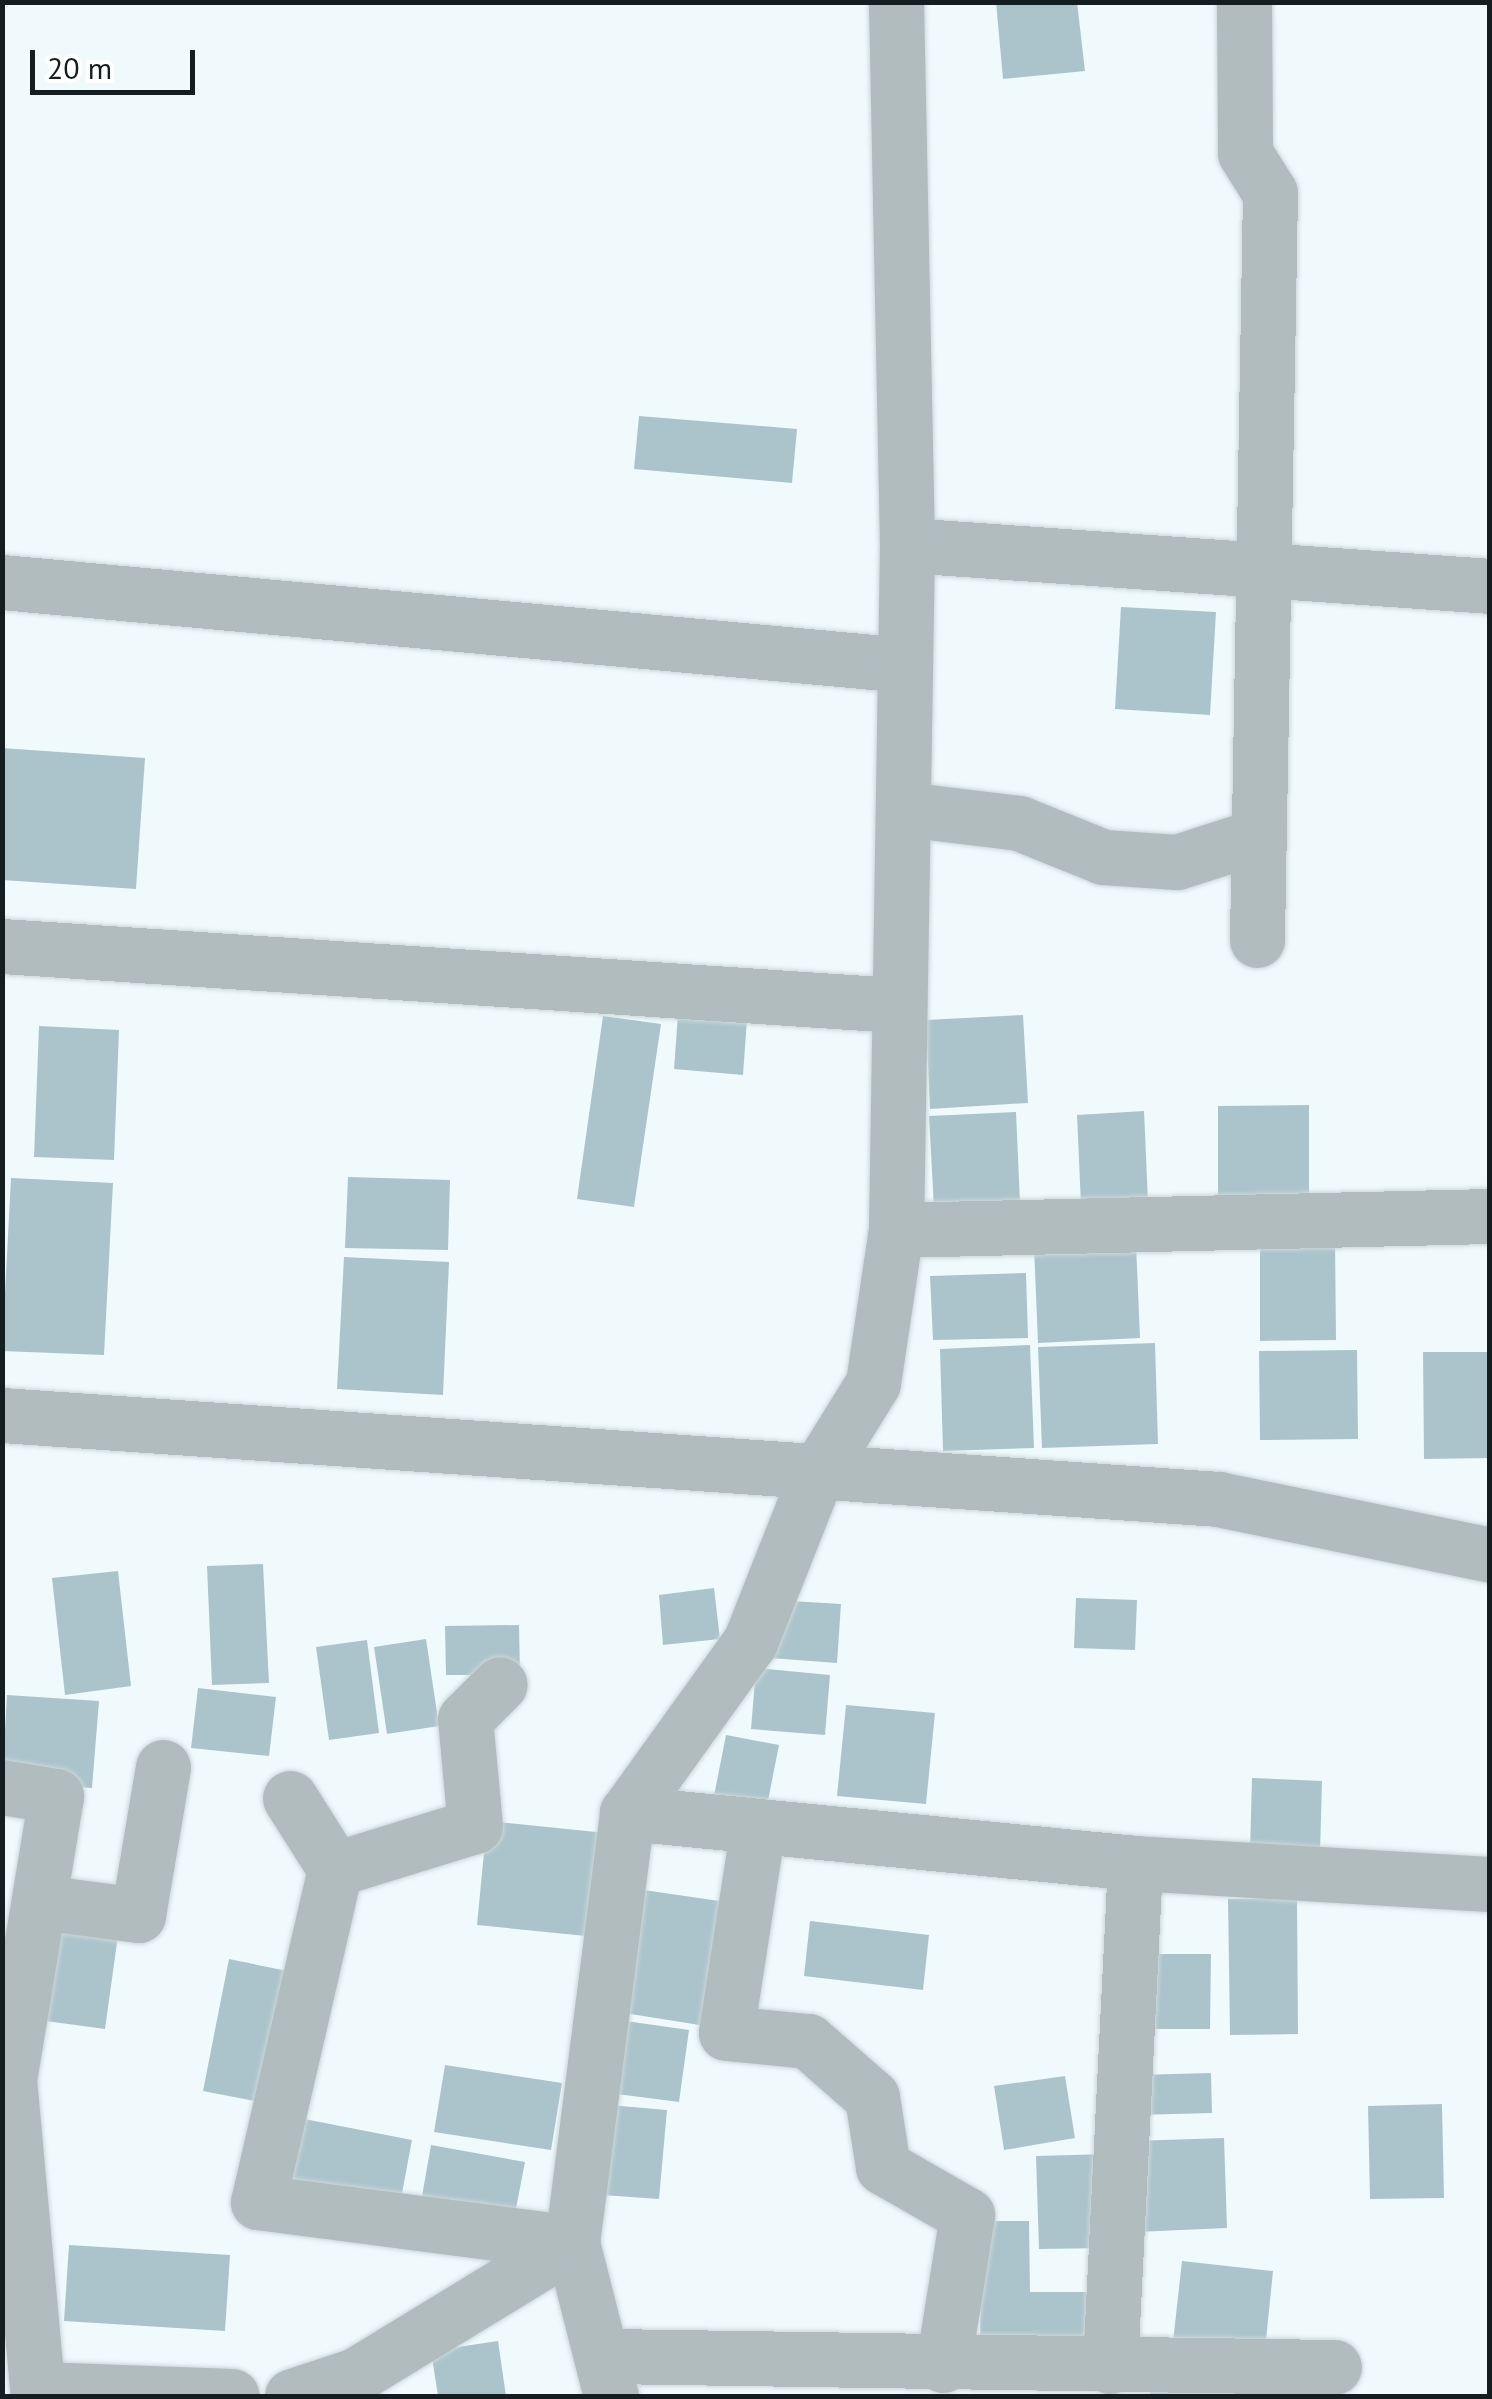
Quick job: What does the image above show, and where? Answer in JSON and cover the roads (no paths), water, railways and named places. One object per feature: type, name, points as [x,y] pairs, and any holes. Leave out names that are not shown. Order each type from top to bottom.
[{"type":"street","points":[[896,2],[906,546],[904,809],[894,1005],[896,1230],[873,1383],[816,1474],[750,1642],[627,1813],[572,2243],[609,2376],[943,2365],[1334,2367]]},
{"type":"street","points":[[1244,2],[1246,154],[1270,193],[1267,574],[1257,940]]},
{"type":"street","points":[[906,546],[1267,574],[1490,586]]},
{"type":"street","points":[[2,582],[905,665]]},
{"type":"street","points":[[904,809],[1018,823],[1103,857],[1177,862],[1258,836]]},
{"type":"street","points":[[2,946],[894,1005]]},
{"type":"street","points":[[896,1230],[1490,1216]]},
{"type":"street","points":[[2,1415],[1218,1500],[1490,1555]]},
{"type":"street","points":[[335,1869],[476,1826],[465,1718],[500,1684]]},
{"type":"street","points":[[40,1902],[138,1915],[164,1768]]},
{"type":"street","points":[[2,1787],[56,1796],[8,2079],[39,2393],[232,2396]]},
{"type":"street","points":[[290,1798],[335,1869],[258,2202],[572,2243]]},
{"type":"street","points":[[627,1813],[1135,1864],[1490,1884]]},
{"type":"street","points":[[758,1826],[726,2033],[808,2041],[872,2096],[883,2166],[968,2215],[943,2365]]},
{"type":"street","points":[[1110,2366],[1135,1864]]},
{"type":"street","points":[[292,2396],[356,2375],[572,2243]]}]
